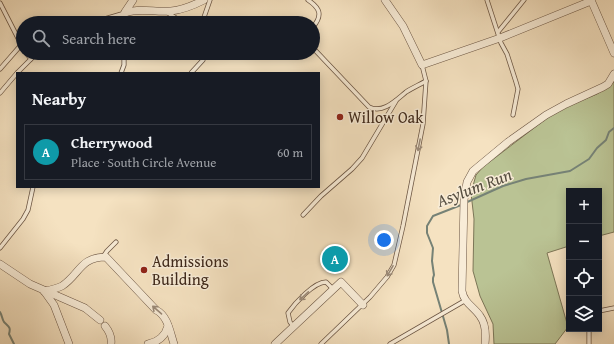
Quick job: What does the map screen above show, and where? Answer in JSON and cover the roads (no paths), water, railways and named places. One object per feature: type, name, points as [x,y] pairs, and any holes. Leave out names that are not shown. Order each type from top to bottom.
[{"type":"street","points":[[125,12],[133,0]]},
{"type":"street","points":[[125,12],[131,10],[166,12],[177,10],[204,0]]},
{"type":"street","points":[[385,0],[403,26],[422,65],[591,0],[614,53]]},
{"type":"street","points":[[485,344],[485,331],[482,320],[463,295],[462,286],[464,203],[470,176],[473,171],[490,156],[552,111],[603,87],[608,84],[614,74]]},
{"type":"street","points":[[44,291],[54,290],[62,285],[88,260],[103,257],[108,258],[156,310],[161,313],[166,321],[174,344]]},
{"type":"street","points":[[0,264],[23,280],[44,291],[56,294],[90,311],[108,329],[111,344]]},
{"type":"street","points":[[274,344],[341,282],[362,305]]},
{"type":"street","points":[[44,291],[54,305],[68,344]]},
{"type":"street","points":[[148,344],[161,338],[166,333],[168,326]]},
{"type":"lane","points":[[204,16],[210,0]]},
{"type":"lane","points":[[308,0],[315,5],[319,12],[319,16]]},
{"type":"lane","points":[[487,0],[518,89],[514,115]]},
{"type":"lane","points":[[499,35],[524,0]]},
{"type":"lane","points":[[0,3],[16,34]]},
{"type":"lane","points":[[113,16],[125,12]]},
{"type":"lane","points":[[122,16],[125,12]]},
{"type":"lane","points":[[166,12],[173,16]]},
{"type":"lane","points":[[0,69],[16,52]]},
{"type":"lane","points":[[320,55],[369,107],[376,110],[396,101],[412,88],[426,82]]},
{"type":"lane","points":[[18,72],[30,60]]},
{"type":"lane","points":[[121,72],[124,60]]},
{"type":"lane","points":[[192,72],[203,60]]},
{"type":"lane","points":[[321,344],[362,305],[387,277],[394,265],[423,124],[426,82],[422,65]]},
{"type":"lane","points":[[0,93],[16,74]]},
{"type":"lane","points":[[303,215],[325,192],[352,170],[362,158],[396,101]]},
{"type":"lane","points":[[0,248],[23,219],[28,210],[33,188]]},
{"type":"lane","points":[[103,257],[116,242]]},
{"type":"lane","points":[[293,326],[290,322],[288,313],[293,305],[316,285],[322,282],[326,282],[333,289]]},
{"type":"lane","points":[[390,344],[466,300]]},
{"type":"lane","points":[[602,310],[614,308]]},
{"type":"lane","points":[[588,332],[589,344]]},
{"type":"waterway","name":"Asylum Run","points":[[465,203],[503,186],[526,179],[570,171],[589,159],[597,148],[606,140],[609,132],[614,128]]},
{"type":"waterway","name":"Asylum Run","points":[[449,344],[447,330],[433,282],[433,248],[427,233],[427,226],[433,216],[461,205]]},
{"type":"waterway","points":[[0,312],[4,322],[9,327],[9,334],[14,344]]},
{"type":"place","name":"Willow Oak","points":[[340,117]]},
{"type":"place","name":"Cherrywood","points":[[335,259]]},
{"type":"place","name":"Admissions Building","points":[[144,270]]}]
